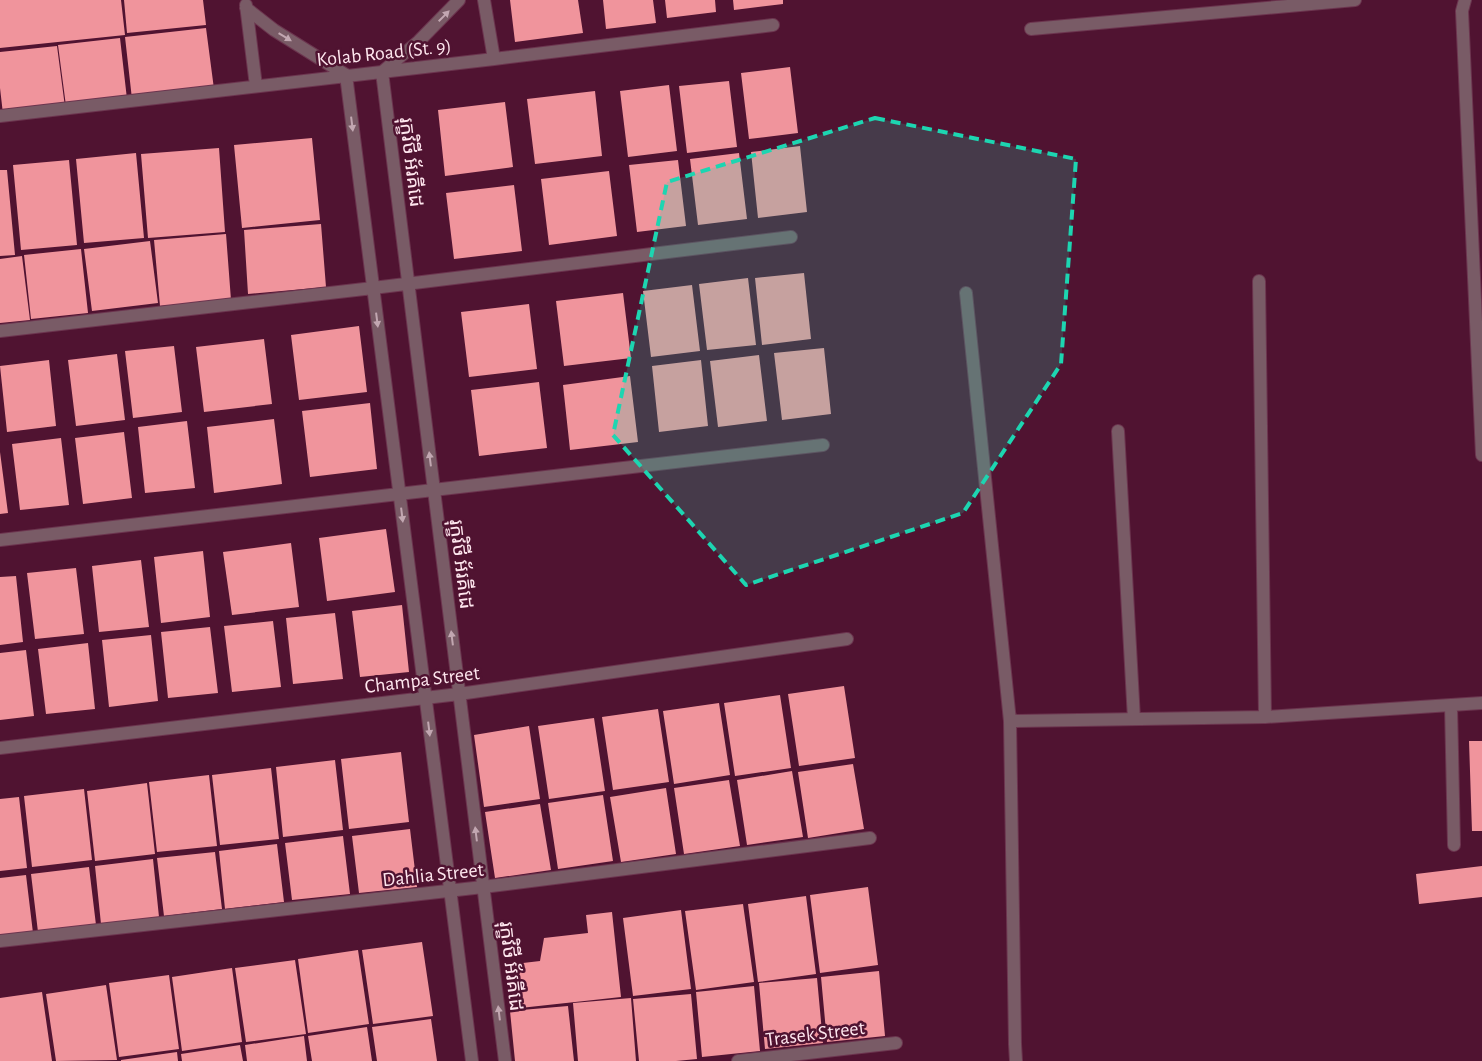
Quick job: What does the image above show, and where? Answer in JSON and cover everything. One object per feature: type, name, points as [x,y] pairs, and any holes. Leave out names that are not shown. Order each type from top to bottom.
[{"type":"street","points":[[382,72],[419,42],[459,0]]},
{"type":"street","points":[[484,0],[494,59]]},
{"type":"street","points":[[1031,29],[1355,0]]},
{"type":"street","points":[[1465,0],[1462,11],[1477,230],[1482,455]]},
{"type":"street","points":[[246,4],[274,30],[346,75],[472,1061]]},
{"type":"street","points":[[246,4],[256,86]]},
{"type":"street","name":"Kolab Road (St. 9)","points":[[0,116],[772,25]]},
{"type":"street","name":"រុក្ខវិថី អ័រគីដេ","points":[[382,72],[505,1061]]},
{"type":"street","points":[[0,331],[791,237]]},
{"type":"street","points":[[1260,281],[1265,717]]},
{"type":"street","points":[[966,293],[1010,721],[1016,1061]]},
{"type":"street","points":[[1118,431],[1134,719]]},
{"type":"street","points":[[0,540],[823,445]]},
{"type":"street","name":"Champa Street","points":[[0,748],[459,694],[847,639]]},
{"type":"street","points":[[1010,721],[1265,717],[1482,704]]},
{"type":"street","points":[[1451,706],[1454,845]]},
{"type":"street","name":"Dahlia Street","points":[[0,941],[483,887],[870,838]]},
{"type":"street","name":"Trasek Street","points":[[738,1061],[896,1042]]},
{"type":"highlighted area","points":[[875,118],[1076,159],[1061,364],[963,513],[746,585],[613,435],[667,182]]},
{"type":"building","points":[[0,0],[121,0],[125,35],[0,48]]},
{"type":"building","points":[[124,0],[203,0],[206,25],[127,33]]},
{"type":"building","points":[[510,0],[578,0],[583,33],[515,42]]},
{"type":"building","points":[[603,0],[653,0],[656,23],[606,29]]},
{"type":"building","points":[[665,0],[715,0],[716,12],[667,18]]},
{"type":"building","points":[[733,0],[783,0],[783,4],[734,10]]},
{"type":"building","points":[[206,28],[214,89],[132,99],[125,37]]},
{"type":"building","points":[[120,38],[127,99],[66,106],[58,45]]},
{"type":"building","points":[[57,46],[65,107],[3,114],[0,88],[0,52]]},
{"type":"building","points":[[790,67],[798,133],[749,139],[741,73]]},
{"type":"building","points":[[729,81],[737,147],[687,153],[679,86]]},
{"type":"building","points":[[669,85],[677,151],[628,157],[620,91]]},
{"type":"building","points":[[595,91],[602,156],[535,164],[527,99]]},
{"type":"building","points":[[505,102],[513,167],[445,176],[438,110]]},
{"type":"building","points":[[312,138],[320,220],[242,228],[234,145]]},
{"type":"building","points":[[800,146],[807,212],[758,218],[751,152]]},
{"type":"building","points":[[219,148],[225,232],[148,238],[141,154]]},
{"type":"building","points":[[136,153],[144,238],[84,243],[76,159]]},
{"type":"building","points":[[739,153],[747,219],[698,225],[690,159]]},
{"type":"building","points":[[69,160],[77,245],[21,250],[13,165]]},
{"type":"building","points":[[678,160],[686,226],[637,232],[629,165]]},
{"type":"building","points":[[0,170],[7,170],[15,255],[0,256]]},
{"type":"building","points":[[609,171],[617,236],[549,245],[541,179]]},
{"type":"building","points":[[514,185],[522,251],[454,259],[446,193]]},
{"type":"building","points":[[321,224],[326,287],[248,294],[244,230]]},
{"type":"building","points":[[226,234],[231,300],[160,306],[154,240]]},
{"type":"building","points":[[150,241],[158,303],[92,311],[84,249]]},
{"type":"building","points":[[81,249],[88,313],[31,319],[24,255]]},
{"type":"building","points":[[22,256],[30,320],[0,323],[0,259]]},
{"type":"building","points":[[804,273],[811,339],[762,345],[755,278]]},
{"type":"building","points":[[748,278],[756,345],[707,350],[699,284]]},
{"type":"building","points":[[692,285],[700,351],[651,357],[643,291]]},
{"type":"building","points":[[623,293],[631,358],[564,366],[556,301]]},
{"type":"building","points":[[529,304],[537,369],[469,377],[461,312]]},
{"type":"building","points":[[359,326],[367,392],[299,400],[291,335]]},
{"type":"building","points":[[264,339],[272,404],[204,412],[196,347]]},
{"type":"building","points":[[174,346],[182,412],[133,418],[125,351]]},
{"type":"building","points":[[824,348],[831,414],[782,420],[774,353]]},
{"type":"building","points":[[117,354],[125,420],[76,426],[68,360]]},
{"type":"building","points":[[759,355],[767,421],[718,427],[710,361]]},
{"type":"building","points":[[49,360],[56,426],[7,432],[0,366]]},
{"type":"building","points":[[701,360],[708,426],[659,432],[652,366]]},
{"type":"building","points":[[630,376],[638,442],[570,450],[563,385]]},
{"type":"building","points":[[539,382],[547,448],[479,456],[471,390]]},
{"type":"building","points":[[370,403],[377,469],[310,477],[302,411]]},
{"type":"building","points":[[274,419],[282,484],[214,493],[207,427]]},
{"type":"building","points":[[187,421],[195,488],[145,493],[138,427]]},
{"type":"building","points":[[124,432],[132,498],[83,504],[75,438]]},
{"type":"building","points":[[61,438],[69,505],[20,510],[12,444]]},
{"type":"building","points":[[0,452],[8,513],[0,514]]},
{"type":"building","points":[[386,529],[395,592],[327,601],[319,538]]},
{"type":"building","points":[[291,543],[299,607],[232,615],[223,552]]},
{"type":"building","points":[[203,551],[210,617],[161,623],[154,557]]},
{"type":"building","points":[[141,560],[149,627],[99,632],[92,566]]},
{"type":"building","points":[[76,568],[84,634],[35,639],[27,573]]},
{"type":"building","points":[[16,576],[23,642],[0,645],[0,577]]},
{"type":"building","points":[[402,605],[409,672],[360,677],[352,611]]},
{"type":"building","points":[[335,613],[343,679],[293,684],[286,618]]},
{"type":"building","points":[[273,621],[281,687],[232,692],[224,626]]},
{"type":"building","points":[[210,627],[218,693],[168,698],[161,632]]},
{"type":"building","points":[[151,635],[158,701],[109,707],[102,640]]},
{"type":"building","points":[[88,643],[95,709],[46,714],[38,649]]},
{"type":"building","points":[[26,650],[34,716],[0,720],[0,653]]},
{"type":"building","points":[[844,686],[855,758],[799,766],[788,694]]},
{"type":"building","points":[[780,695],[791,768],[735,776],[724,703]]},
{"type":"building","points":[[719,703],[730,775],[674,784],[663,711]]},
{"type":"building","points":[[658,709],[669,782],[613,790],[602,717]]},
{"type":"building","points":[[594,718],[605,791],[549,799],[538,726]]},
{"type":"building","points":[[529,726],[540,799],[484,807],[474,735]]},
{"type":"building","points":[[1469,741],[1482,741],[1482,831],[1472,831]]},
{"type":"building","points":[[401,752],[409,822],[349,829],[341,759]]},
{"type":"building","points":[[335,760],[343,830],[283,837],[276,767]]},
{"type":"building","points":[[853,764],[864,829],[808,838],[798,772]]},
{"type":"building","points":[[271,768],[279,839],[220,845],[212,775]]},
{"type":"building","points":[[792,771],[803,837],[747,845],[737,780]]},
{"type":"building","points":[[209,775],[217,846],[157,852],[149,782]]},
{"type":"building","points":[[729,780],[740,846],[684,854],[674,788]]},
{"type":"building","points":[[147,783],[155,854],[95,861],[87,791]]},
{"type":"building","points":[[666,788],[676,854],[621,862],[610,797]]},
{"type":"building","points":[[84,789],[92,860],[32,867],[24,796]]},
{"type":"building","points":[[603,795],[613,861],[558,869],[548,803]]},
{"type":"building","points":[[19,797],[27,868],[0,871],[0,799]]},
{"type":"building","points":[[540,804],[551,870],[495,878],[485,812]]},
{"type":"building","points":[[410,829],[417,887],[359,893],[352,836]]},
{"type":"building","points":[[343,836],[350,894],[292,900],[285,843]]},
{"type":"building","points":[[277,844],[284,902],[225,909],[219,851]]},
{"type":"building","points":[[215,852],[222,909],[164,916],[157,858]]},
{"type":"building","points":[[153,859],[159,917],[101,924],[95,866]]},
{"type":"building","points":[[1482,866],[1482,897],[1419,904],[1416,874]]},
{"type":"building","points":[[89,867],[96,925],[38,932],[31,874]]},
{"type":"building","points":[[26,875],[33,933],[0,937],[0,878]]},
{"type":"building","points":[[868,887],[878,965],[820,973],[810,895]]},
{"type":"building","points":[[806,896],[816,974],[758,982],[748,904]]},
{"type":"building","points":[[743,904],[754,982],[696,990],[685,911]]},
{"type":"building","points":[[681,910],[691,989],[633,996],[623,918]]},
{"type":"building","points":[[612,912],[621,997],[511,1009],[506,965],[540,961],[544,938],[588,933],[586,915]]},
{"type":"building","points":[[422,942],[433,1016],[373,1024],[362,950]]},
{"type":"building","points":[[358,950],[369,1024],[308,1033],[298,959]]},
{"type":"building","points":[[295,960],[306,1034],[246,1042],[235,968]]},
{"type":"building","points":[[232,968],[242,1042],[182,1051],[172,977]]},
{"type":"building","points":[[879,971],[885,1036],[827,1042],[821,977]]},
{"type":"building","points":[[169,975],[179,1049],[119,1057],[109,983]]},
{"type":"building","points":[[817,978],[823,1043],[765,1049],[759,983]]},
{"type":"building","points":[[106,985],[117,1060],[56,1061],[46,994]]},
{"type":"building","points":[[754,986],[760,1051],[702,1057],[696,992]]},
{"type":"building","points":[[42,992],[52,1061],[0,1061],[0,998]]},
{"type":"building","points":[[691,994],[697,1059],[639,1061],[633,999]]},
{"type":"building","points":[[631,998],[636,1061],[578,1061],[573,1003]]},
{"type":"building","points":[[568,1006],[574,1061],[515,1061],[510,1011]]},
{"type":"building","points":[[431,1019],[437,1061],[377,1061],[372,1027]]},
{"type":"building","points":[[367,1027],[372,1061],[312,1061],[308,1036]]},
{"type":"building","points":[[304,1036],[307,1061],[247,1061],[245,1045]]},
{"type":"building","points":[[240,1045],[243,1061],[182,1061],[181,1054]]},
{"type":"building","points":[[177,1052],[178,1061],[121,1061],[121,1060]]}]
